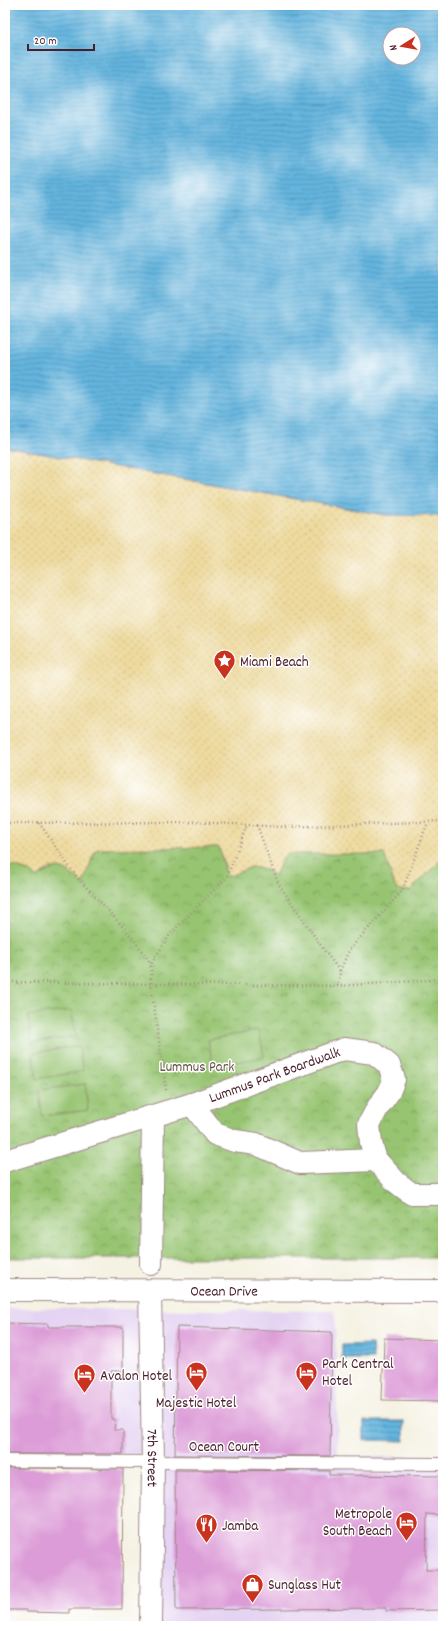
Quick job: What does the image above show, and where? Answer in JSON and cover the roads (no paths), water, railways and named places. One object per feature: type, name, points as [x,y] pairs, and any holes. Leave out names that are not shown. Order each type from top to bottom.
[{"type":"street","name":"Lummus Park Boardwalk","points":[[5,1161],[192,1104],[344,1049],[374,1053],[389,1065],[394,1079],[389,1092],[378,1107],[369,1124],[371,1143],[376,1160],[396,1182],[412,1194],[443,1194]]},
{"type":"street","points":[[192,1104],[215,1134],[235,1141],[256,1144],[300,1163],[376,1160]]},
{"type":"street","points":[[151,1264],[161,1114]]},
{"type":"street","name":"Ocean Drive","points":[[5,1290],[443,1291]]},
{"type":"street","name":"7th Street","points":[[150,1290],[153,1462],[151,1626]]},
{"type":"lane","name":"Ocean Court","points":[[5,1462],[443,1464]]},
{"type":"water","points":[[5,5],[443,5],[443,516],[385,515],[5,447]]},
{"type":"water","points":[[372,1344],[373,1359],[342,1359],[342,1345]]},
{"type":"water","points":[[364,1421],[404,1421],[404,1441],[364,1440]]},
{"type":"place","name":"Miami Beach","points":[[224,680]]},
{"type":"place","name":"Majestic Hotel","points":[[196,1392]]},
{"type":"place","name":"Park Central Hotel","points":[[306,1392]]},
{"type":"place","name":"Avalon Hotel","points":[[84,1394]]},
{"type":"place","name":"Metropole South Beach","points":[[407,1542]]},
{"type":"place","name":"Jamba","points":[[207,1544]]},
{"type":"place","name":"Sunglass Hut","points":[[252,1604]]},
{"type":"park label","name":"Lummus Park","points":[[197,1066]]}]
